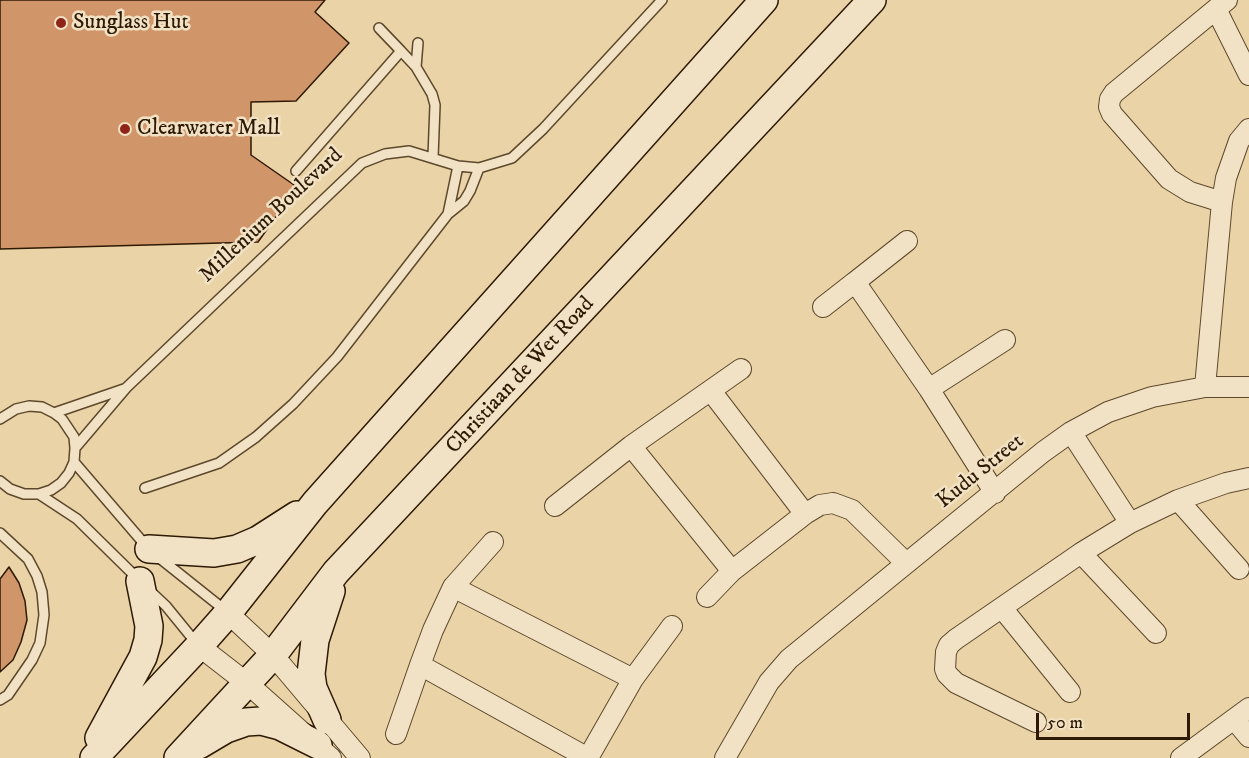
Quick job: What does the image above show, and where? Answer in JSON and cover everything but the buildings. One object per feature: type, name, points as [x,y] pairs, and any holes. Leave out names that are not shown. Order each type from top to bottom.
[{"type":"main road","points":[[94,758],[199,646],[315,503],[764,0]]},
{"type":"main road","name":"Christiaan de Wet Road","points":[[179,757],[273,655],[336,572],[872,0]]},
{"type":"main road","points":[[149,549],[204,553],[237,549],[258,540],[315,503]]},
{"type":"main road","points":[[327,720],[313,688],[312,658],[336,572]]},
{"type":"main road","points":[[89,758],[143,657],[148,640],[148,626],[140,581]]},
{"type":"main road","points":[[179,757],[226,729],[261,721],[280,726],[324,752]]},
{"type":"street","points":[[1222,202],[1190,192],[1169,179],[1112,114],[1109,107],[1110,99],[1114,93],[1222,4],[1249,75]]},
{"type":"street","points":[[1204,387],[1226,178],[1239,141],[1249,129]]},
{"type":"street","points":[[823,307],[907,241]]},
{"type":"street","points":[[855,282],[929,389],[995,493]]},
{"type":"street","points":[[929,389],[1005,340]]},
{"type":"street","points":[[555,506],[631,446],[741,369]]},
{"type":"street","name":"Kudu Street","points":[[727,757],[778,670],[821,632],[1071,432],[1108,412],[1152,397],[1204,387],[1249,387]]},
{"type":"street","points":[[711,391],[805,514]]},
{"type":"street","points":[[1071,432],[1130,523]]},
{"type":"street","points":[[631,446],[732,571]]},
{"type":"street","points":[[1036,722],[956,683],[945,669],[946,652],[949,645],[1081,553],[1130,523],[1178,501],[1226,483],[1249,478]]},
{"type":"street","points":[[1178,501],[1239,569]]},
{"type":"street","points":[[707,597],[732,571],[805,514],[820,505],[833,503],[852,510],[906,563]]},
{"type":"street","points":[[396,734],[433,630],[453,587],[493,542]]},
{"type":"street","points":[[1081,553],[1156,633]]},
{"type":"street","points":[[453,587],[633,679]]},
{"type":"street","points":[[1002,608],[1070,692]]},
{"type":"street","points":[[228,613],[273,655],[360,758]]},
{"type":"street","points":[[420,665],[588,758],[633,679],[672,626]]},
{"type":"street","points":[[199,646],[248,684],[324,752]]},
{"type":"street","points":[[1180,758],[1242,714],[1249,737]]},
{"type":"lane","name":"Millenium Boulevard","points":[[75,448],[126,388],[362,164],[385,154],[409,151],[458,166],[479,168],[512,158],[543,129],[662,0]]},
{"type":"lane","points":[[379,28],[416,67],[432,94],[435,105],[433,157]]},
{"type":"lane","points":[[416,67],[418,43]]},
{"type":"lane","points":[[296,171],[401,51]]},
{"type":"lane","points":[[448,214],[458,166]]},
{"type":"lane","points":[[145,488],[219,463],[256,437],[278,417],[337,357],[448,214],[464,201],[471,191],[479,168]]},
{"type":"lane","name":"Millenium Boulevard","points":[[2,415],[29,406],[42,407],[54,412],[126,388]]},
{"type":"lane","points":[[0,481],[10,489],[24,494],[39,494],[61,483],[69,473],[74,462],[75,448],[69,428],[54,412]]},
{"type":"lane","points":[[74,462],[149,549],[228,613]]},
{"type":"lane","points":[[39,494],[77,519],[166,606],[199,646]]},
{"type":"lane","points":[[0,533],[28,559],[42,592],[45,615],[40,643],[32,660],[8,695],[0,700]]},
{"type":"place","name":"Sunglass Hut","points":[[61,23]]},
{"type":"place","name":"Clearwater Mall","points":[[125,129]]}]
